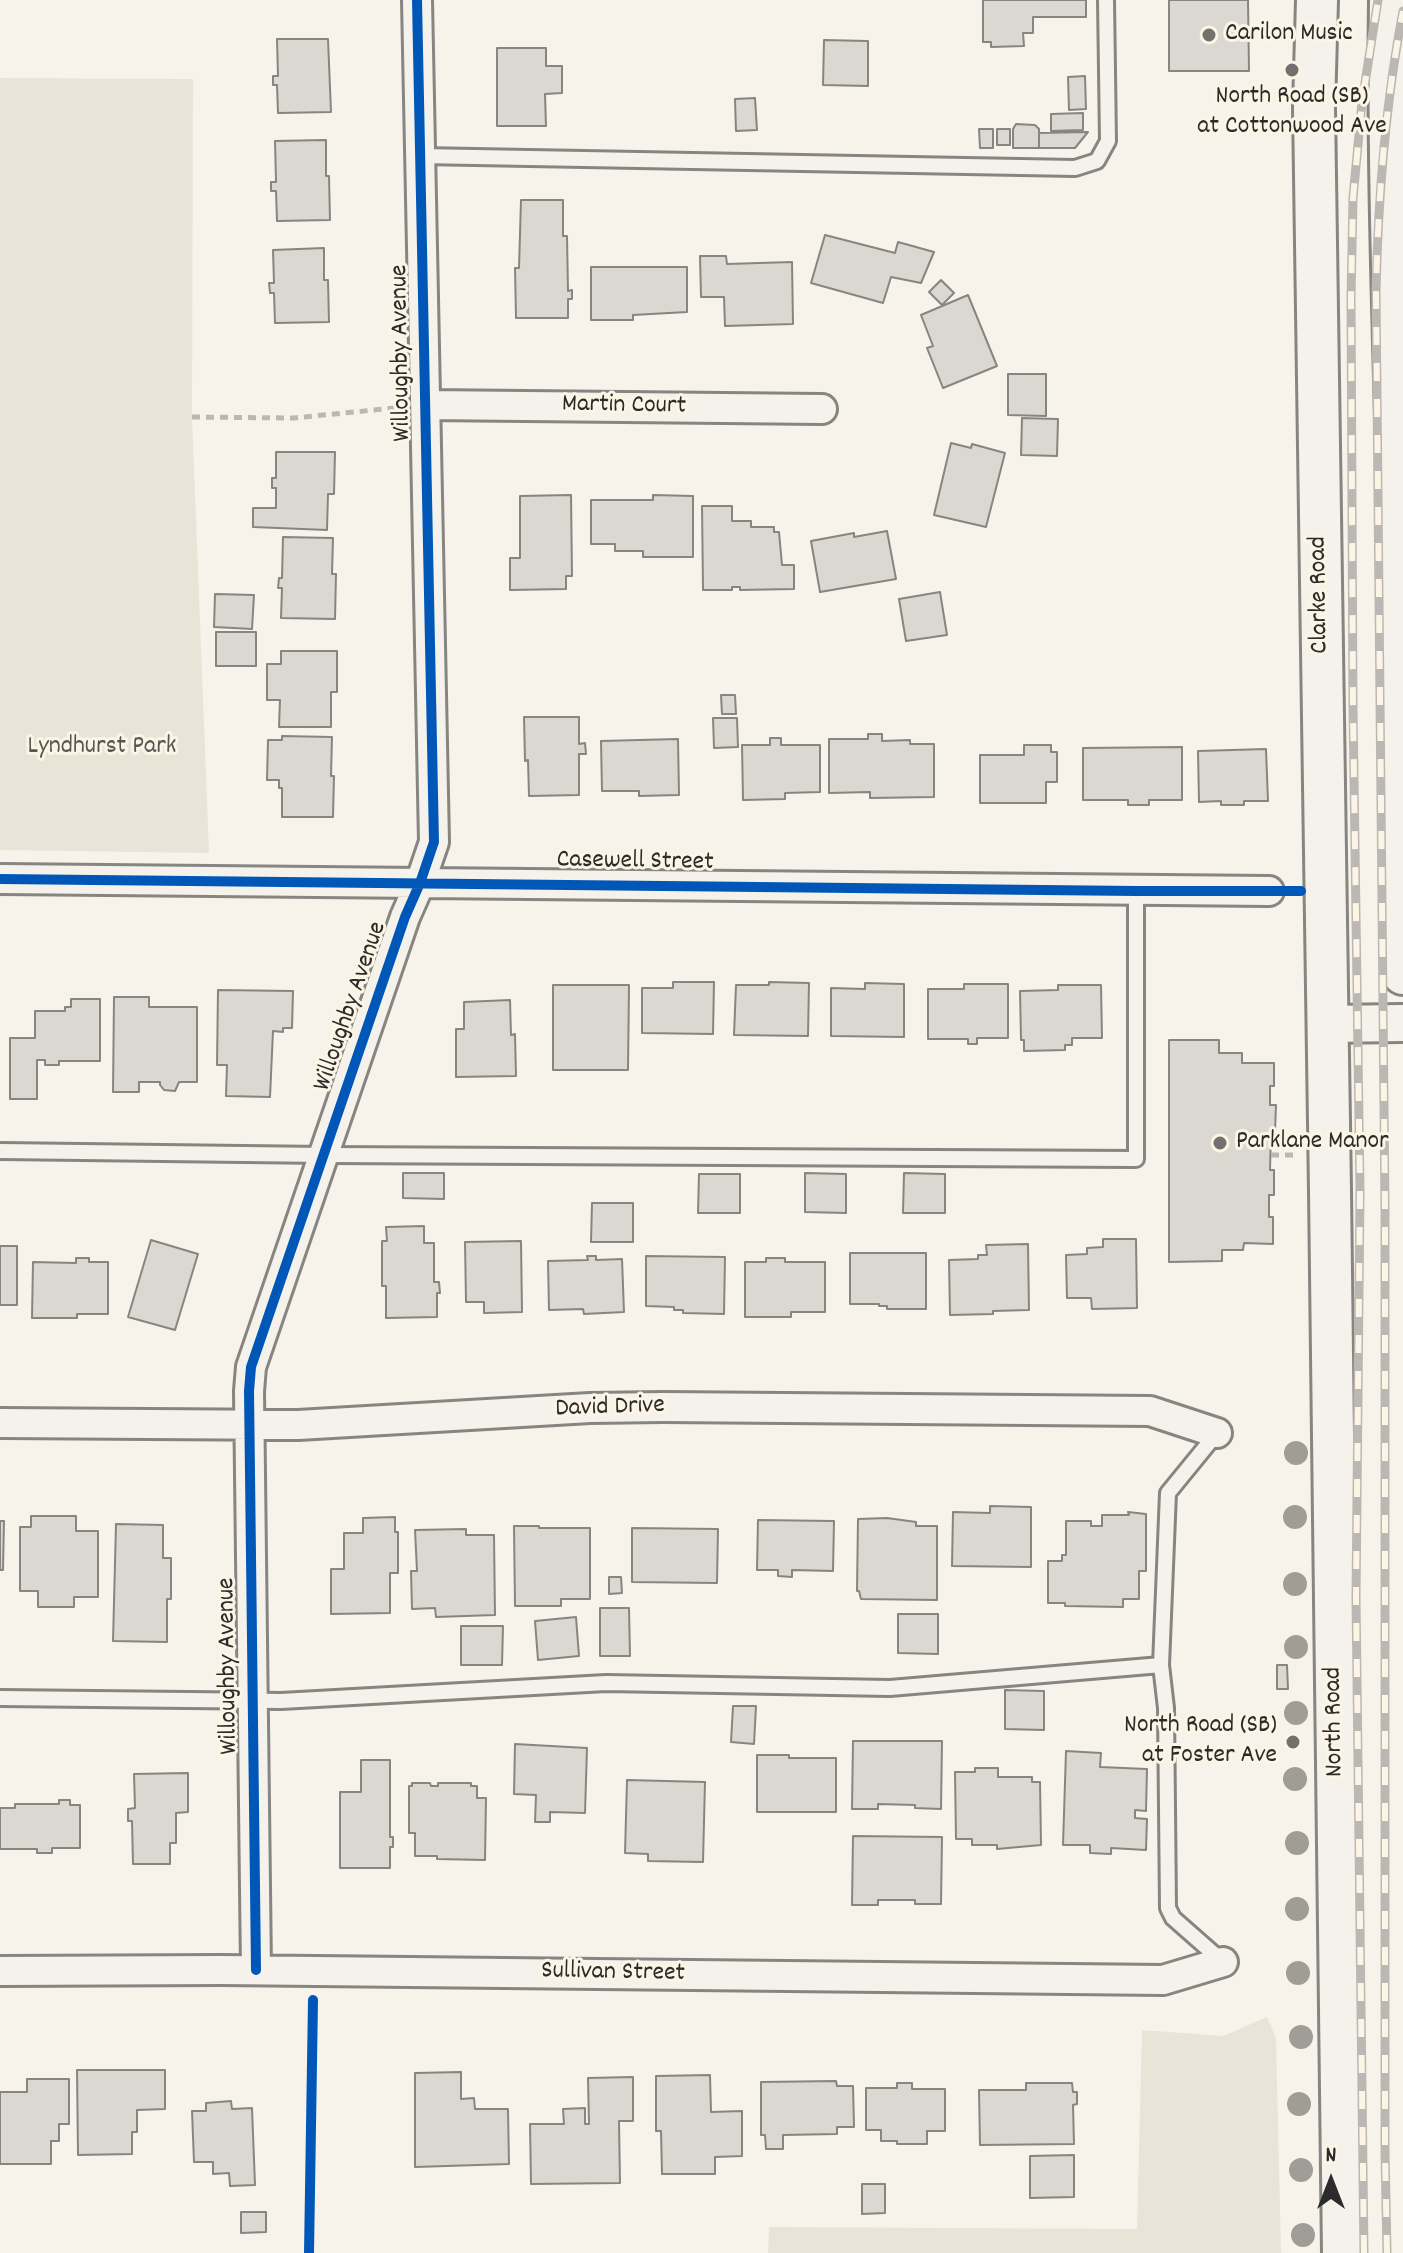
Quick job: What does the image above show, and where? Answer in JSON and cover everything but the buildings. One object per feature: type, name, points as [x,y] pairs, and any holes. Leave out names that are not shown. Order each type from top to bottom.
[{"type":"main road","name":"Clarke Road","points":[[1317,0],[1314,108],[1330,1191]]},
{"type":"main road","points":[[1390,0],[1389,108],[1402,631],[1400,890],[1403,974]]},
{"type":"main road","name":"North Road","points":[[1330,1191],[1343,2253]]},
{"type":"street","name":"Willoughby Avenue","points":[[256,1970],[251,1367],[405,917],[434,842],[412,406],[420,156],[417,0]]},
{"type":"street","name":"Martin Court","points":[[412,406],[822,409]]},
{"type":"street","name":"Casewell Street","points":[[0,879],[1269,891]]},
{"type":"street","points":[[1326,1024],[1403,1023]]},
{"type":"street","name":"David Drive","points":[[0,1423],[298,1425],[605,1408],[915,1409],[1150,1411],[1217,1433]]},
{"type":"street","name":"Sullivan Street","points":[[0,1971],[256,1970],[1163,1980],[1223,1962]]},
{"type":"lane","points":[[420,156],[1075,168],[1097,161],[1108,141],[1106,0]]},
{"type":"lane","points":[[0,1151],[1136,1159],[1136,891]]},
{"type":"lane","points":[[1217,1433],[1168,1493],[1161,1665],[1166,1708],[1168,1908],[1173,1918],[1223,1962]]},
{"type":"lane","points":[[0,1698],[281,1701],[606,1683],[890,1688],[1161,1665]]},
{"type":"path","points":[[192,417],[294,418],[412,406]]},
{"type":"path","points":[[1271,1155],[1303,1155]]},
{"type":"green space","name":"Lyndhurst Park","points":[[0,78],[193,79],[192,417],[209,853],[0,850]]},
{"type":"green space","points":[[1267,2017],[1276,2038],[1281,2253],[768,2253],[769,2227],[1137,2229],[1142,2030],[1223,2036]]},
{"type":"railway","points":[[1364,2253],[1356,1598],[1360,1191],[1351,297],[1353,198],[1362,102],[1378,0]]},
{"type":"railway","points":[[1387,2253],[1385,1208],[1376,292],[1384,152],[1391,81],[1403,11]]},
{"type":"cycle path","points":[[256,1970],[251,1367],[405,917],[434,842],[417,0]]},
{"type":"cycle path","points":[[0,879],[1301,891]]},
{"type":"cycle path","points":[[309,2253],[313,2000]]},
{"type":"place","name":"Carilon Music","points":[[1209,35]]},
{"type":"place","name":"North Road (SB) at Cottonwood Ave","points":[[1292,70]]},
{"type":"place","name":"Parklane Manor","points":[[1220,1143]]},
{"type":"place","name":"North Road (SB) at Foster Ave","points":[[1293,1742]]}]
